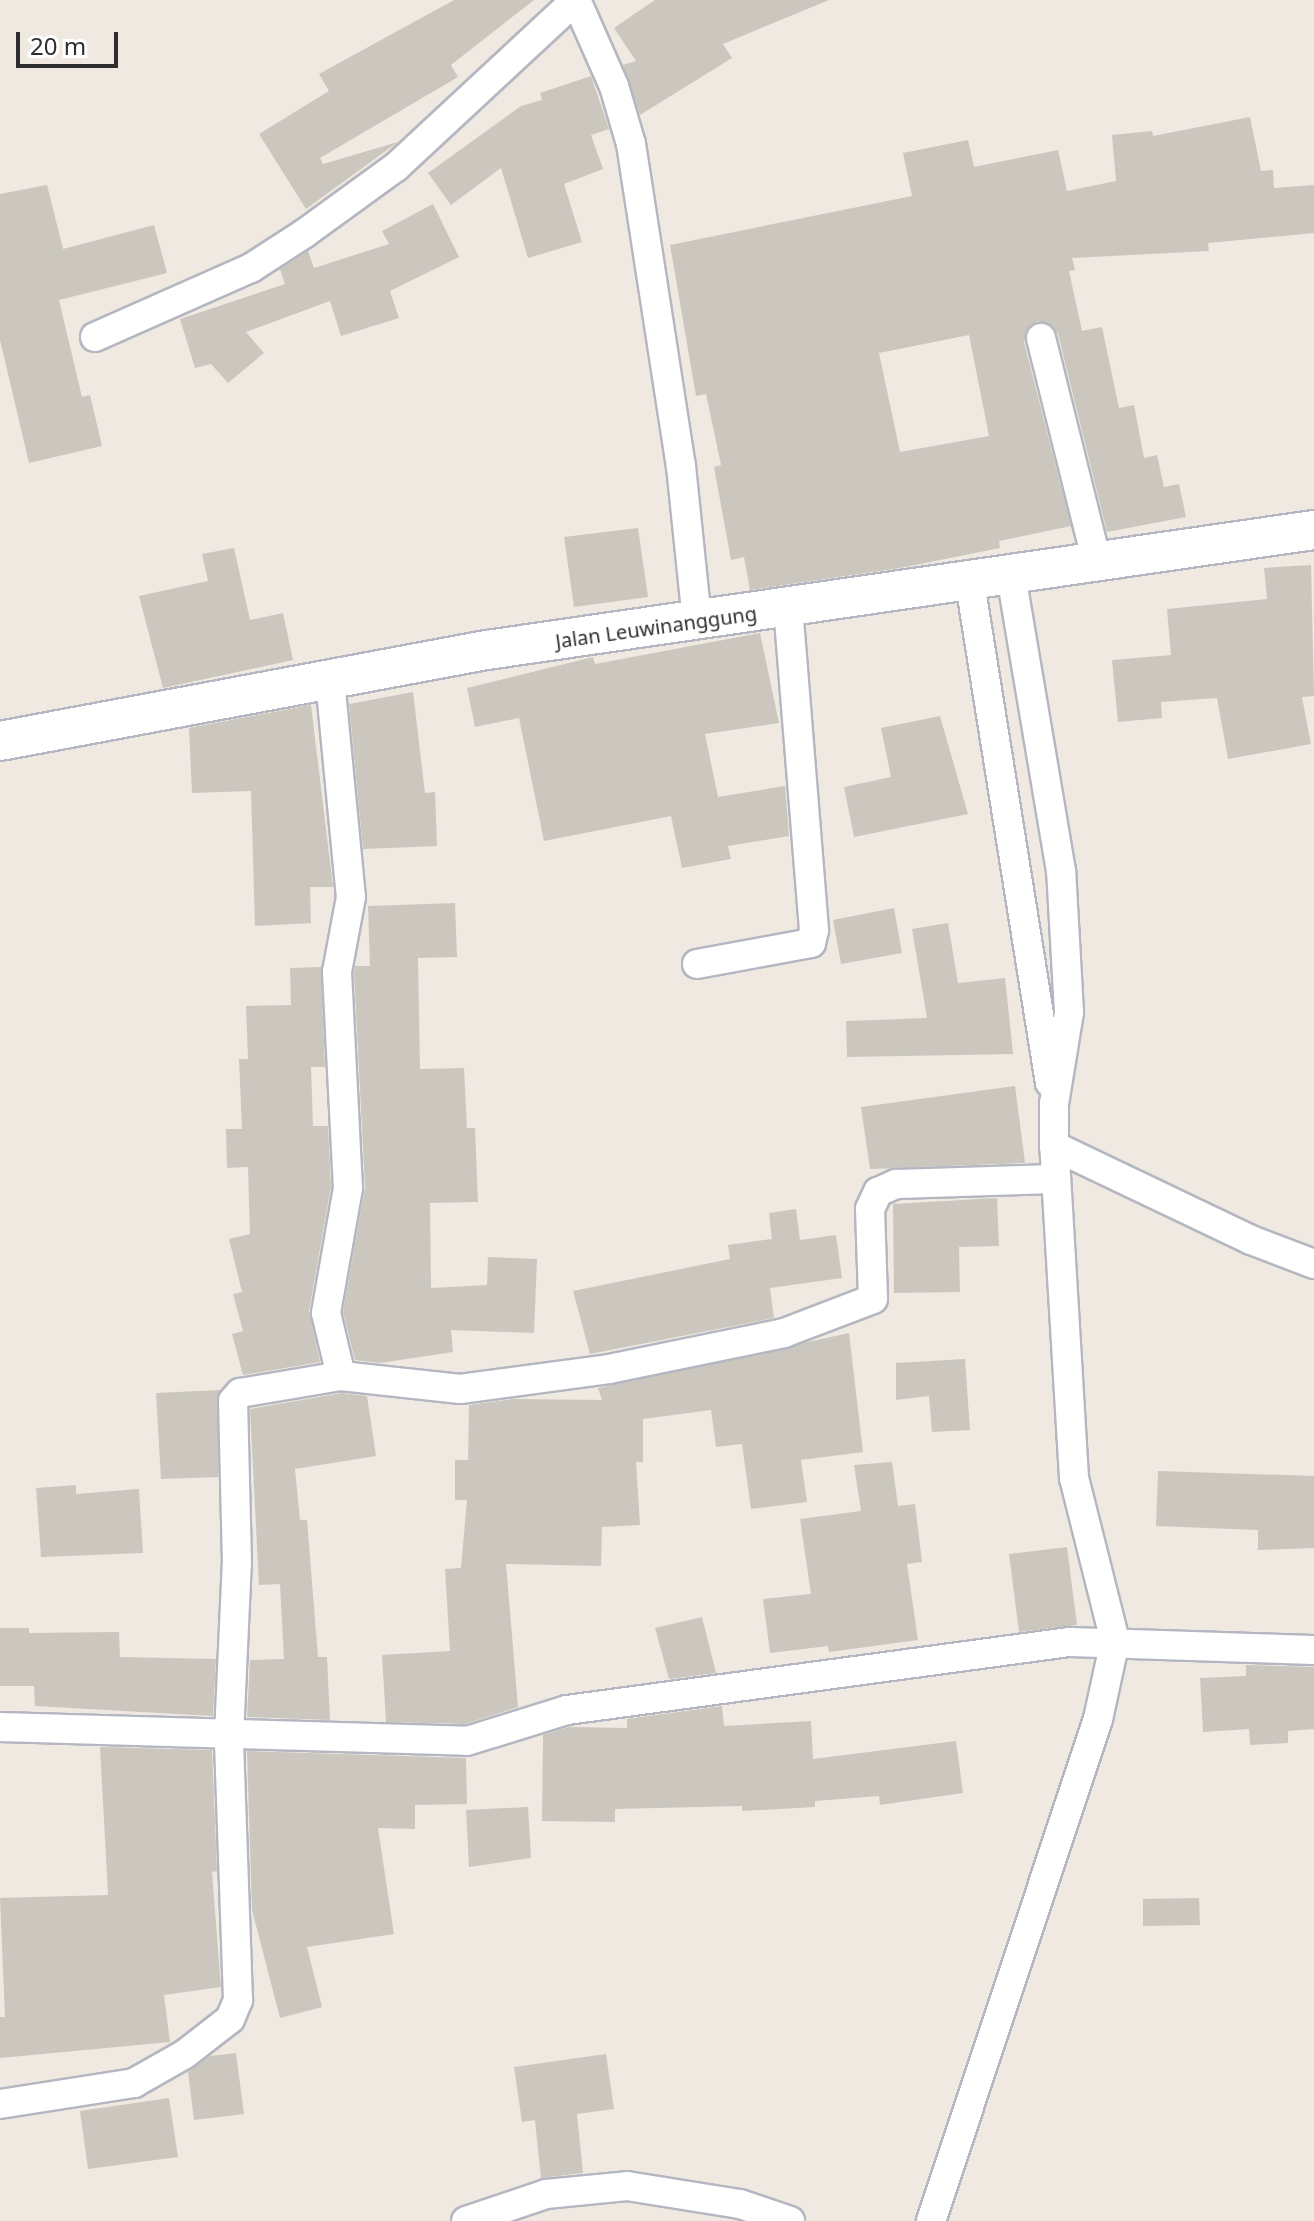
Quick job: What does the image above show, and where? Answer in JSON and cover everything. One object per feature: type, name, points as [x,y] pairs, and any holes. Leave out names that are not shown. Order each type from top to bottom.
[{"type":"main road","name":"Jalan Leuwinanggung","points":[[0,741],[487,650],[697,622],[1096,558],[1314,530]]},
{"type":"street","points":[[95,337],[251,268],[305,233],[396,167],[576,0],[614,86],[631,144],[681,466],[697,622]]},
{"type":"street","points":[[1041,338],[1096,558]]},
{"type":"street","points":[[1010,571],[1061,871],[1069,1012],[1054,1104]]},
{"type":"street","points":[[931,2221],[1098,1719],[1115,1641],[1074,1478],[1055,1179],[1054,1104],[969,577]]},
{"type":"street","points":[[697,964],[811,943],[814,930],[788,608]]},
{"type":"street","points":[[330,680],[351,897],[337,972],[348,1188],[326,1313],[341,1376]]},
{"type":"street","points":[[1054,1146],[1239,1235],[1314,1264]]},
{"type":"street","points":[[0,2104],[134,2083],[185,2054],[230,2019],[238,2000],[229,1736],[237,1563],[233,1401],[251,1390],[341,1376],[460,1389],[609,1369],[784,1333],[873,1299],[877,1287],[870,1209],[878,1192],[896,1184],[1055,1179]]},
{"type":"street","points":[[0,1727],[467,1741],[567,1710],[1069,1642],[1115,1641],[1314,1650]]},
{"type":"street","points":[[466,2221],[546,2194],[627,2186],[740,2204],[790,2221]]},
{"type":"building","points":[[454,0],[534,0],[451,65],[458,77],[320,158],[323,164],[398,142],[306,209],[259,134],[329,91],[319,74]]},
{"type":"building","points":[[655,0],[829,0],[723,44],[732,58],[640,115],[623,65],[636,61],[614,28]]},
{"type":"building","points":[[591,76],[609,129],[591,135],[603,169],[564,184],[582,242],[528,258],[501,168],[451,205],[428,173],[521,106],[542,100],[540,93]]},
{"type":"building","points":[[1250,117],[1261,171],[1273,170],[1274,188],[1314,185],[1314,233],[1208,243],[1209,251],[1072,258],[1075,270],[1069,271],[1082,331],[1102,327],[1119,408],[1134,405],[1144,458],[1157,455],[1164,487],[1179,484],[1186,517],[1107,532],[1058,334],[1053,326],[1038,321],[1029,326],[1024,342],[1071,526],[999,541],[1000,548],[900,568],[750,590],[744,557],[731,560],[714,467],[721,465],[706,394],[696,396],[670,245],[912,196],[903,153],[968,140],[974,167],[1058,150],[1067,191],[1116,181],[1112,135],[1152,131],[1153,136]],"holes":[[[969,335],[989,436],[900,452],[879,353]]]},
{"type":"building","points":[[47,185],[63,249],[154,225],[167,273],[59,300],[82,397],[90,395],[102,446],[29,463],[0,340],[0,194]]},
{"type":"building","points":[[433,204],[459,257],[390,291],[399,318],[341,336],[330,301],[246,332],[264,353],[228,383],[211,364],[195,368],[180,319],[285,284],[280,269],[308,251],[314,268],[389,244],[382,231]]},
{"type":"building","points":[[638,528],[648,597],[574,607],[564,537]]},
{"type":"building","points":[[234,548],[250,620],[283,613],[293,660],[163,688],[139,596],[208,581],[202,554]]},
{"type":"building","points":[[1311,565],[1314,696],[1302,697],[1311,744],[1228,759],[1217,698],[1161,702],[1162,718],[1118,722],[1112,660],[1171,655],[1167,609],[1267,599],[1264,568]]},
{"type":"building","points":[[760,633],[779,723],[705,734],[718,797],[785,786],[789,836],[728,846],[731,859],[682,868],[671,816],[544,841],[519,718],[475,727],[467,688],[593,657],[595,664]]},
{"type":"building","points":[[413,692],[425,793],[435,792],[437,846],[363,849],[349,704]]},
{"type":"building","points":[[311,705],[333,887],[310,887],[311,923],[255,926],[251,791],[192,793],[189,728]]},
{"type":"building","points":[[940,716],[968,814],[854,837],[844,787],[891,777],[881,728]]},
{"type":"building","points":[[455,903],[457,957],[418,958],[420,1069],[464,1068],[467,1128],[475,1128],[478,1202],[430,1203],[431,1288],[487,1285],[488,1257],[537,1259],[534,1333],[451,1330],[453,1352],[380,1363],[355,1360],[343,1312],[365,1187],[354,973],[355,966],[370,966],[368,906]]},
{"type":"building","points":[[894,908],[902,953],[841,964],[833,920]]},
{"type":"building","points":[[948,923],[958,983],[1005,978],[1013,1054],[847,1057],[846,1021],[927,1018],[912,929]]},
{"type":"building","points":[[321,967],[325,1067],[311,1067],[313,1126],[328,1126],[331,1187],[309,1311],[320,1362],[243,1375],[232,1334],[243,1331],[233,1294],[242,1292],[229,1239],[250,1234],[248,1167],[227,1168],[226,1129],[242,1129],[239,1059],[248,1059],[246,1006],[291,1005],[290,968]]},
{"type":"building","points":[[1015,1086],[1025,1163],[870,1169],[861,1107]]},
{"type":"building","points":[[997,1198],[999,1246],[959,1247],[960,1292],[894,1293],[893,1204]]},
{"type":"building","points":[[796,1209],[800,1240],[836,1235],[842,1278],[770,1288],[774,1318],[590,1354],[573,1291],[730,1259],[728,1245],[772,1239],[769,1213]]},
{"type":"building","points":[[849,1333],[863,1452],[801,1460],[807,1502],[751,1509],[742,1444],[716,1447],[711,1410],[643,1419],[643,1462],[636,1462],[640,1525],[602,1527],[601,1566],[506,1564],[518,1707],[465,1724],[386,1722],[382,1655],[450,1651],[445,1569],[461,1568],[467,1500],[455,1500],[455,1460],[468,1460],[469,1405],[513,1399],[602,1400],[598,1388]]},
{"type":"building","points":[[965,1359],[970,1430],[932,1432],[929,1396],[896,1400],[896,1363]]},
{"type":"building","points":[[220,1390],[218,1477],[161,1479],[156,1393]]},
{"type":"building","points":[[342,1393],[367,1396],[376,1456],[295,1469],[300,1520],[307,1520],[318,1657],[327,1657],[330,1720],[247,1717],[250,1660],[284,1659],[280,1584],[259,1585],[250,1409]]},
{"type":"building","points":[[892,1462],[898,1506],[915,1504],[922,1562],[907,1564],[918,1640],[829,1652],[828,1646],[770,1653],[763,1599],[811,1594],[800,1519],[861,1511],[854,1465]]},
{"type":"building","points":[[1158,1471],[1314,1476],[1314,1548],[1258,1550],[1258,1530],[1156,1526]]},
{"type":"building","points":[[76,1485],[76,1494],[139,1489],[143,1553],[41,1557],[36,1488]]},
{"type":"building","points":[[1067,1547],[1077,1625],[1019,1632],[1009,1554]]},
{"type":"building","points":[[702,1617],[716,1673],[669,1679],[655,1628]]},
{"type":"building","points":[[0,1628],[29,1628],[29,1633],[119,1632],[120,1657],[216,1659],[213,1716],[35,1706],[34,1686],[0,1686]]},
{"type":"building","points":[[1246,1665],[1314,1667],[1314,1729],[1288,1731],[1288,1743],[1250,1745],[1249,1729],[1203,1732],[1200,1678],[1246,1676]]},
{"type":"building","points":[[722,1706],[724,1726],[811,1721],[813,1759],[956,1741],[963,1793],[880,1805],[879,1796],[815,1801],[815,1807],[742,1811],[742,1806],[615,1809],[615,1822],[542,1821],[543,1735],[569,1727],[627,1728],[627,1719]]},
{"type":"building","points":[[100,1747],[212,1750],[217,1871],[212,1872],[221,1987],[164,1995],[170,2042],[0,2058],[0,2017],[5,2017],[0,1898],[108,1895]]},
{"type":"building","points":[[247,1751],[466,1758],[467,1804],[415,1805],[415,1829],[378,1828],[394,1934],[307,1947],[322,2007],[280,2018],[252,1910]]},
{"type":"building","points":[[528,1807],[531,1858],[469,1867],[466,1810]]},
{"type":"building","points":[[1199,1898],[1200,1925],[1143,1926],[1143,1899]]},
{"type":"building","points":[[236,2053],[244,2114],[194,2120],[188,2072],[210,2056]]},
{"type":"building","points":[[606,2054],[614,2109],[577,2114],[583,2173],[541,2178],[535,2120],[522,2122],[514,2067]]},
{"type":"building","points":[[169,2098],[178,2157],[88,2169],[80,2111]]}]
